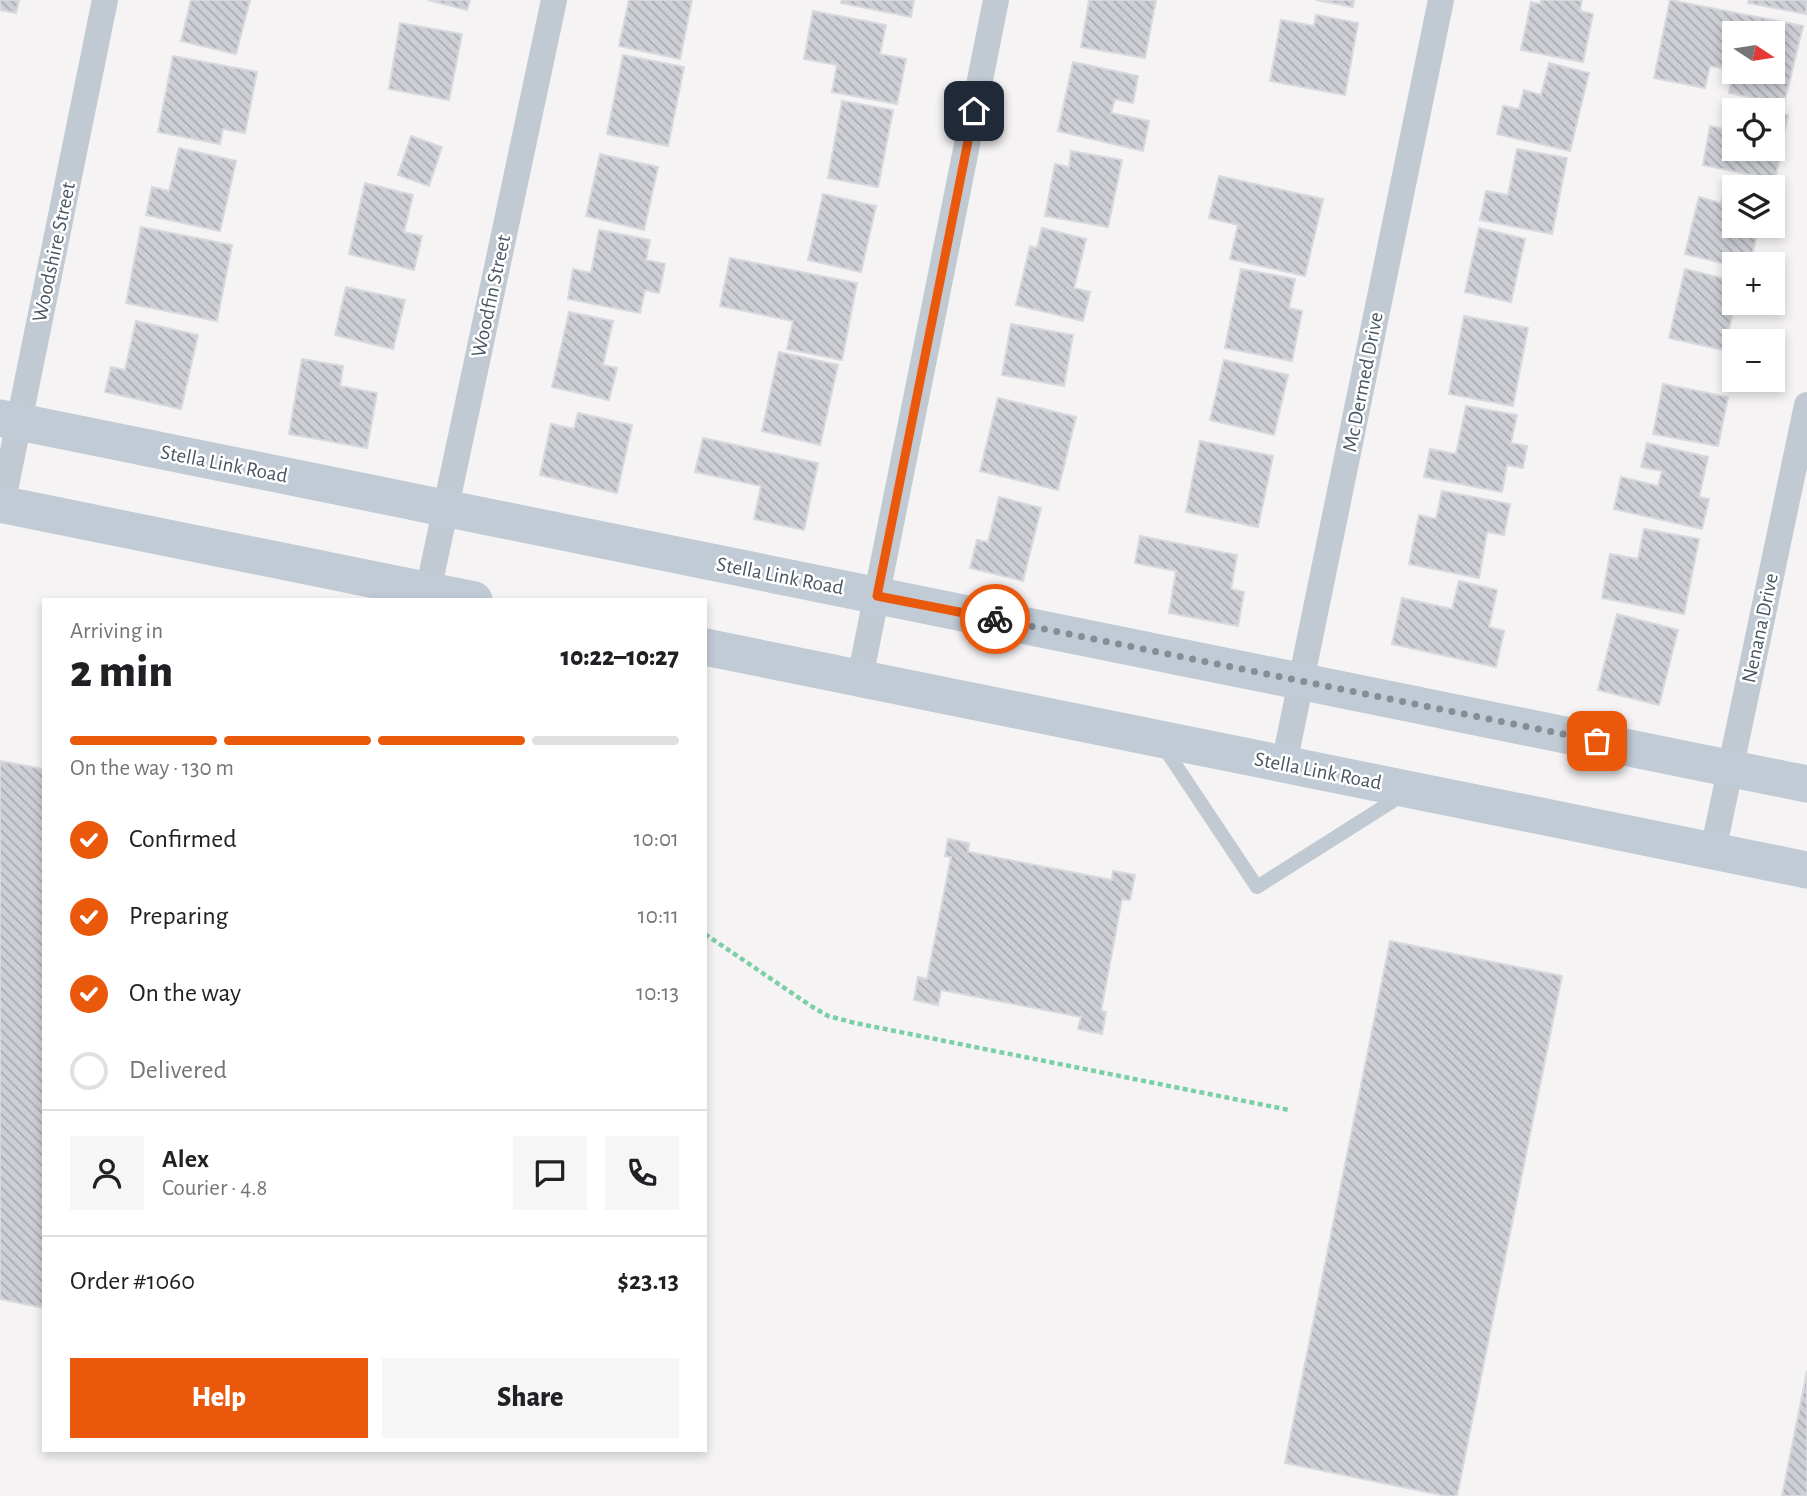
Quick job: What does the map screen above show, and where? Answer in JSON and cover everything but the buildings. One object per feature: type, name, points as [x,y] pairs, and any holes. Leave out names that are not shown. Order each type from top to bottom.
[{"type":"main road","name":"Stella Link Road","points":[[9,420],[1807,784]]},
{"type":"main road","points":[[1,505],[464,598]]},
{"type":"main road","name":"Stella Link Road","points":[[707,647],[1807,870]]},
{"type":"street","name":"Woodshire Street","points":[[1,505],[9,420],[105,0]]},
{"type":"street","name":"Woodfin Street","points":[[428,591],[554,0]]},
{"type":"street","points":[[860,678],[996,0]]},
{"type":"street","name":"Mc Dermed Drive","points":[[1284,764],[1303,682],[1441,0]]},
{"type":"street","name":"Nenana Drive","points":[[1713,851],[1807,405]]},
{"type":"lane","points":[[1159,739],[1257,887],[1412,790]]},
{"type":"path","points":[[707,935],[828,1016],[1289,1110]]},
{"type":"way so far","points":[[995,619],[1597,741]]},
{"type":"route","points":[[974,111],[877,596],[995,619]]}]
